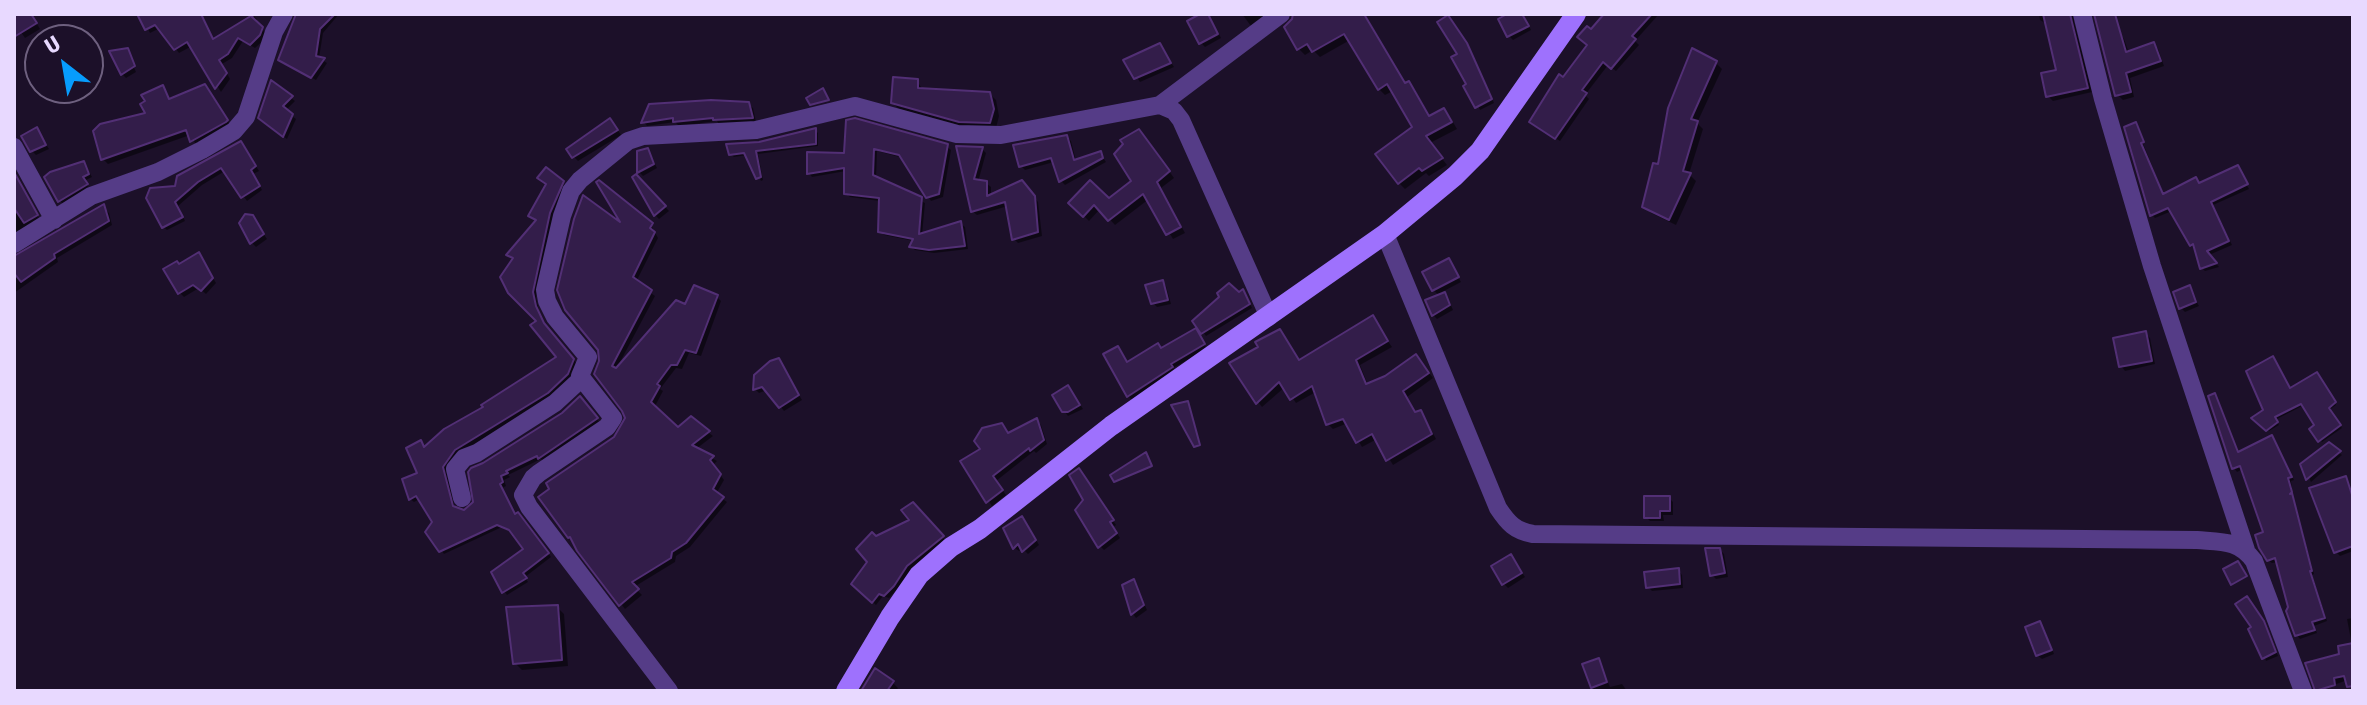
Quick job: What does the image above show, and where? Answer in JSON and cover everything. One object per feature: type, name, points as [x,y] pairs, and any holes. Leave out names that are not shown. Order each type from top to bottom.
[{"type":"street","points":[[14,244],[91,196],[158,172],[234,131],[246,117],[274,32],[284,14]]},
{"type":"street","points":[[669,691],[523,495],[533,478],[607,427],[613,418],[581,379],[579,374],[588,357],[555,317],[545,290],[562,216],[571,191],[580,180],[628,141],[643,136],[756,130],[855,106],[957,134],[980,136],[1001,135],[1160,105],[1281,14]]},
{"type":"street","points":[[846,691],[890,617],[927,568],[1111,426],[1385,234],[1455,176],[1480,151],[1576,14]]},
{"type":"street","points":[[2082,14],[2152,266],[2246,550],[2259,572],[2303,691]]},
{"type":"street","points":[[1160,105],[1174,111],[1181,120],[1269,317]]},
{"type":"street","points":[[14,147],[54,220]]},
{"type":"street","points":[[1385,234],[1498,508],[1511,527],[1518,531],[1533,534],[2197,540],[2226,543],[2246,550]]},
{"type":"street","points":[[462,498],[455,469],[464,458],[477,453],[555,403],[581,379]]},
{"type":"building","points":[[14,14],[31,14],[37,23],[24,24],[24,31],[14,37]]},
{"type":"building","points":[[137,14],[201,14],[213,39],[254,14],[252,17],[263,27],[250,45],[238,38],[228,54],[219,60],[227,73],[215,89],[187,42],[174,50],[155,25],[145,30]]},
{"type":"building","points":[[296,14],[335,14],[320,29],[316,56],[325,58],[311,78],[278,60]]},
{"type":"building","points":[[1200,14],[1208,14],[1218,34],[1199,44],[1187,21]]},
{"type":"building","points":[[1293,14],[1364,14],[1405,83],[1409,81],[1429,116],[1444,108],[1452,122],[1426,136],[1443,158],[1422,171],[1419,168],[1398,184],[1375,154],[1412,127],[1387,84],[1378,90],[1344,34],[1312,52],[1307,44],[1297,50],[1284,27]]},
{"type":"building","points":[[1507,14],[1522,14],[1529,26],[1507,37],[1498,19]]},
{"type":"building","points":[[1604,14],[1652,14],[1632,36],[1636,39],[1611,69],[1603,62],[1582,90],[1587,93],[1555,139],[1529,122],[1559,74],[1563,77],[1587,45],[1577,37],[1587,26],[1591,29]]},
{"type":"building","points":[[2043,14],[2070,14],[2088,88],[2046,97],[2041,73],[2056,70]]},
{"type":"building","points":[[2094,14],[2115,14],[2126,52],[2154,42],[2161,61],[2126,73],[2131,92],[2115,96]]},
{"type":"building","points":[[1448,15],[1467,43],[1492,99],[1475,108],[1451,57],[1457,54],[1437,22]]},
{"type":"building","points":[[1160,43],[1171,63],[1134,79],[1123,60]]},
{"type":"building","points":[[128,48],[135,66],[121,75],[109,51]]},
{"type":"building","points":[[1692,48],[1717,61],[1691,119],[1698,121],[1683,171],[1691,173],[1669,220],[1642,207],[1653,163],[1658,164],[1668,108]]},
{"type":"building","points":[[893,77],[918,79],[918,88],[990,92],[994,109],[990,123],[959,122],[891,103]]},
{"type":"building","points":[[271,80],[293,96],[283,106],[293,114],[283,137],[258,118]]},
{"type":"building","points":[[205,84],[228,120],[226,122],[190,142],[186,130],[101,160],[93,131],[100,124],[145,113],[140,104],[145,101],[141,95],[163,85],[169,99]]},
{"type":"building","points":[[823,88],[829,100],[810,105],[806,98]]},
{"type":"building","points":[[711,100],[749,102],[753,118],[673,122],[673,118],[641,123],[649,104]]},
{"type":"building","points":[[610,118],[618,130],[572,158],[566,149]]},
{"type":"building","points":[[855,118],[948,144],[939,194],[926,198],[899,155],[874,149],[873,175],[922,197],[919,234],[961,221],[965,246],[929,250],[909,247],[913,239],[878,232],[879,198],[844,194],[844,168],[807,174],[807,152],[844,153],[846,120]]},
{"type":"building","points":[[2136,122],[2144,142],[2141,143],[2163,194],[2196,177],[2199,183],[2238,165],[2248,184],[2211,202],[2229,241],[2207,251],[2217,263],[2200,269],[2193,244],[2190,246],[2168,208],[2150,216],[2124,127]]},
{"type":"building","points":[[37,127],[46,145],[30,152],[21,136]]},
{"type":"building","points":[[816,128],[816,144],[756,151],[761,177],[756,179],[744,153],[729,155],[726,144],[759,142]]},
{"type":"building","points":[[1139,129],[1170,171],[1157,182],[1181,227],[1166,235],[1143,194],[1108,221],[1094,205],[1083,217],[1068,203],[1090,180],[1109,198],[1131,181],[1114,154],[1123,144],[1120,140]]},
{"type":"building","points":[[1067,135],[1074,160],[1101,151],[1103,158],[1059,182],[1051,158],[1019,167],[1013,145]]},
{"type":"building","points":[[241,141],[256,166],[251,170],[260,186],[241,198],[221,168],[198,182],[175,202],[183,217],[162,228],[146,198],[150,188],[175,186],[177,176]]},
{"type":"building","points":[[956,146],[983,147],[974,179],[987,181],[987,196],[1022,180],[1035,196],[1038,232],[1012,240],[1005,202],[971,212]]},
{"type":"building","points":[[648,148],[654,164],[637,173],[637,151]]},
{"type":"building","points":[[84,161],[89,174],[83,177],[88,184],[58,202],[44,177],[50,172]]},
{"type":"building","points":[[546,167],[564,181],[550,213],[533,292],[544,323],[574,359],[568,374],[548,393],[455,450],[443,467],[453,506],[464,510],[473,502],[468,472],[471,468],[562,413],[580,396],[598,418],[538,459],[537,456],[501,476],[503,482],[500,484],[515,514],[518,512],[549,553],[523,573],[527,578],[502,593],[491,572],[523,549],[509,530],[497,525],[439,552],[425,532],[432,522],[416,496],[409,500],[402,479],[417,473],[406,448],[421,440],[424,447],[444,429],[483,407],[481,405],[556,357],[530,325],[536,321],[508,293],[500,277],[513,258],[506,255],[536,220],[528,216],[546,184],[537,178]]},
{"type":"building","points":[[14,172],[38,215],[24,223],[14,208]]},
{"type":"building","points":[[636,174],[666,206],[654,216],[632,177]]},
{"type":"building","points":[[599,180],[653,223],[650,228],[655,232],[633,277],[652,290],[612,366],[616,368],[676,300],[685,304],[694,285],[718,295],[696,353],[685,350],[677,365],[671,365],[657,384],[660,386],[651,402],[678,427],[691,416],[710,431],[692,445],[714,456],[710,460],[721,474],[713,489],[724,497],[686,543],[672,552],[671,558],[632,582],[639,589],[619,606],[538,497],[549,489],[546,483],[614,437],[625,418],[594,374],[599,361],[598,350],[565,310],[557,290],[583,195],[620,222],[596,182]]},
{"type":"building","points":[[104,204],[109,221],[54,254],[55,258],[21,282],[14,273],[14,256]]},
{"type":"building","points":[[245,214],[253,215],[264,234],[250,244],[239,223]]},
{"type":"building","points":[[199,252],[213,278],[201,291],[193,285],[178,294],[163,269]]},
{"type":"building","points":[[1449,258],[1459,277],[1432,291],[1422,272]]},
{"type":"building","points":[[1163,280],[1168,300],[1151,304],[1145,285]]},
{"type":"building","points":[[1229,283],[1239,292],[1243,289],[1250,304],[1201,334],[1192,321],[1219,297],[1217,293]]},
{"type":"building","points":[[2190,285],[2196,302],[2179,309],[2173,292]]},
{"type":"building","points":[[1445,292],[1450,305],[1432,316],[1425,300]]},
{"type":"building","points":[[1373,315],[1388,341],[1356,360],[1366,384],[1385,376],[1416,354],[1429,373],[1403,391],[1415,412],[1421,410],[1432,434],[1386,461],[1372,434],[1356,443],[1343,419],[1326,425],[1312,386],[1290,400],[1279,382],[1256,404],[1229,363],[1258,347],[1255,342],[1280,329],[1299,360]]},
{"type":"building","points":[[1196,328],[1205,344],[1171,364],[1173,367],[1127,397],[1103,354],[1118,346],[1127,362],[1158,343],[1161,348]]},
{"type":"building","points":[[2146,331],[2152,361],[2119,367],[2113,338]]},
{"type":"building","points":[[2273,356],[2290,388],[2317,372],[2336,402],[2329,408],[2341,425],[2318,442],[2309,429],[2314,425],[2301,404],[2275,417],[2278,422],[2266,431],[2251,418],[2263,410],[2246,371]]},
{"type":"building","points":[[779,358],[799,395],[779,408],[762,387],[753,390],[754,375],[770,361]]},
{"type":"building","points":[[1068,385],[1080,405],[1062,412],[1052,395]]},
{"type":"building","points":[[2215,393],[2238,452],[2272,435],[2292,477],[2288,478],[2290,494],[2325,618],[2312,622],[2315,630],[2295,636],[2286,611],[2288,607],[2275,558],[2267,561],[2259,548],[2255,535],[2263,532],[2240,466],[2232,469],[2208,396]]},
{"type":"building","points":[[1188,401],[1200,445],[1194,447],[1171,405]]},
{"type":"building","points":[[1037,418],[1044,440],[993,476],[1003,490],[986,503],[960,461],[980,449],[974,441],[982,428],[1002,423],[1008,433]]},
{"type":"building","points":[[2329,442],[2341,451],[2306,480],[2300,464]]},
{"type":"building","points":[[1146,452],[1152,466],[1114,482],[1110,475]]},
{"type":"building","points":[[1079,468],[1114,520],[1110,522],[1117,533],[1098,548],[1075,510],[1083,500],[1069,475]]},
{"type":"building","points":[[2346,476],[2353,498],[2353,546],[2334,553],[2309,488]]},
{"type":"building","points":[[1644,496],[1670,496],[1670,511],[1660,511],[1660,518],[1644,518]]},
{"type":"building","points":[[913,502],[944,536],[907,566],[894,586],[884,596],[879,594],[872,603],[851,584],[867,562],[856,549],[872,532],[876,536],[909,520],[901,510]]},
{"type":"building","points":[[1022,516],[1036,540],[1022,552],[1018,544],[1013,549],[1003,528]]},
{"type":"building","points":[[1705,548],[1720,548],[1725,573],[1710,576]]},
{"type":"building","points":[[1511,554],[1522,573],[1502,585],[1491,566]]},
{"type":"building","points":[[2238,561],[2247,576],[2231,585],[2223,569]]},
{"type":"building","points":[[1679,568],[1680,584],[1646,588],[1644,572]]},
{"type":"building","points":[[1134,579],[1144,605],[1131,615],[1122,585]]},
{"type":"building","points":[[2247,596],[2264,621],[2276,652],[2262,659],[2248,629],[2251,627],[2235,604]]},
{"type":"building","points":[[558,605],[562,660],[513,664],[506,607]]},
{"type":"building","points":[[2040,621],[2052,650],[2036,656],[2025,627]]},
{"type":"building","points":[[2353,643],[2353,686],[2347,687],[2344,676],[2334,678],[2335,685],[2315,691],[2305,663],[2339,654],[2338,646]]},
{"type":"building","points":[[1599,658],[1607,682],[1591,688],[1582,664]]},
{"type":"building","points":[[875,668],[894,681],[887,691],[861,691]]}]
